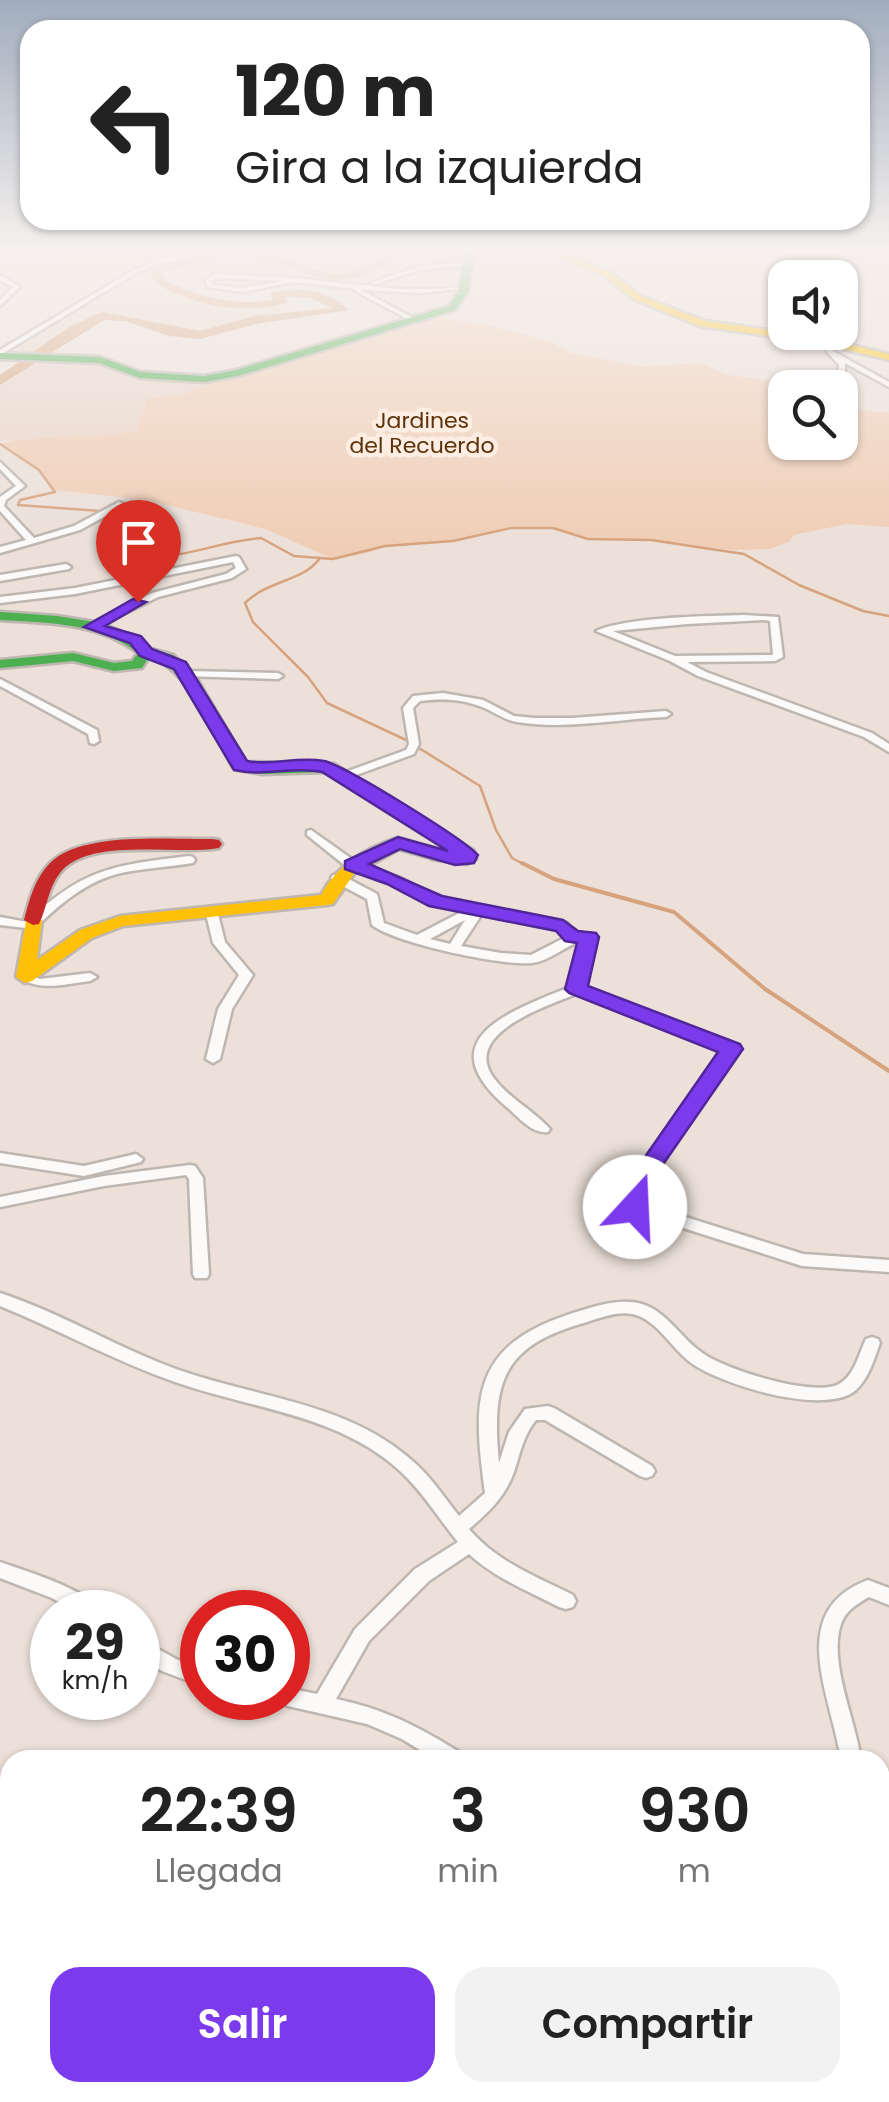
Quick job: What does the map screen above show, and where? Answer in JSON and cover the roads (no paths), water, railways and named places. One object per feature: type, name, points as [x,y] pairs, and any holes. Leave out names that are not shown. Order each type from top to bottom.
[{"type":"street","points":[[6,354],[100,360],[158,378],[204,379],[238,373],[327,346]]},
{"type":"street","points":[[829,350],[843,364],[842,370]]},
{"type":"street","points":[[832,350],[889,385]]},
{"type":"street","points":[[851,350],[889,357]]},
{"type":"street","points":[[0,464],[21,486],[2,499],[0,506],[33,542]]},
{"type":"street","points":[[0,550],[77,528],[119,505],[128,508],[124,526]]},
{"type":"street","points":[[0,600],[94,588],[236,559],[240,566],[236,573],[155,596],[92,627]]},
{"type":"street","points":[[0,578],[66,566]]},
{"type":"street","points":[[0,616],[92,627],[136,640],[146,652],[168,658],[188,674],[194,692],[218,724],[240,766],[261,770],[314,764],[344,776],[468,855],[467,859],[455,860],[398,843],[344,872],[331,897],[322,902],[140,917],[101,927],[26,977]]},
{"type":"street","points":[[601,630],[728,617],[775,619],[779,655],[775,658],[674,658]]},
{"type":"street","points":[[601,630],[674,658],[702,674],[868,735],[889,748]]},
{"type":"street","points":[[0,664],[85,658],[100,666],[124,669],[138,665],[146,652]]},
{"type":"street","points":[[188,674],[278,676]]},
{"type":"street","points":[[0,682],[61,717],[86,726],[93,732],[94,741]]},
{"type":"street","points":[[344,776],[410,752],[410,702],[428,696],[482,704],[504,716],[524,720],[589,721],[666,714]]},
{"type":"street","points":[[311,833],[344,872],[373,897],[378,925],[386,932],[524,960],[555,951],[572,937],[585,936],[590,941],[580,960],[576,989]]},
{"type":"street","points":[[26,977],[30,926],[49,878],[64,860],[90,853],[213,844]]},
{"type":"street","points":[[30,926],[57,897],[78,883],[121,868],[189,860]]},
{"type":"street","points":[[344,872],[394,880],[436,901],[475,911],[563,926],[572,937]]},
{"type":"street","points":[[420,939],[475,911]]},
{"type":"street","points":[[454,946],[475,911]]},
{"type":"street","points":[[212,914],[224,952],[246,975],[243,986],[225,1008],[213,1058]]},
{"type":"street","points":[[0,921],[30,926]]},
{"type":"street","points":[[26,977],[38,982],[90,977]]},
{"type":"street","points":[[543,1130],[490,1084],[482,1072],[480,1056],[488,1036],[502,1020],[576,989],[732,1049],[635,1186],[630,1197],[635,1207],[802,1260],[889,1266]]},
{"type":"street","points":[[0,1158],[84,1171],[136,1159]]},
{"type":"street","points":[[0,1202],[104,1181],[190,1170],[196,1178],[201,1274]]},
{"type":"street","points":[[0,1299],[182,1378],[290,1405],[376,1442],[412,1469],[436,1494],[464,1536],[493,1562],[566,1601]]},
{"type":"street","points":[[494,1495],[485,1432],[492,1388],[501,1364],[520,1341],[552,1325],[622,1308],[640,1309],[701,1361],[731,1374],[814,1394],[833,1394],[858,1378],[872,1343]]},
{"type":"street","points":[[322,1705],[362,1635],[464,1536],[494,1495],[519,1425],[531,1414],[548,1413],[646,1472]]},
{"type":"street","points":[[0,1570],[53,1590]]},
{"type":"street","points":[[850,1750],[827,1668],[829,1630],[840,1606],[855,1593],[868,1588],[889,1597]]},
{"type":"street","points":[[310,1702],[369,1715],[438,1750]]},
{"type":"waterway","points":[[0,381],[50,346]]},
{"type":"waterway","points":[[0,444],[39,470],[55,492],[20,500],[18,505],[100,511]]},
{"type":"waterway","points":[[109,513],[113,516],[99,538],[142,554],[180,554],[261,538],[294,556],[320,558]]},
{"type":"waterway","points":[[320,558],[333,559],[385,546],[453,541],[511,528],[553,528],[588,539],[651,540],[744,554],[799,585],[863,611],[889,616]]},
{"type":"waterway","points":[[320,558],[305,572],[265,589],[245,603],[253,622],[308,677],[327,703],[406,740],[480,786],[496,830],[512,858],[527,866]]},
{"type":"waterway","points":[[522,863],[554,879],[674,912],[765,989],[889,1071]]},
{"type":"park label","name":"Jardines del Recuerdo","points":[[422,432]]}]
